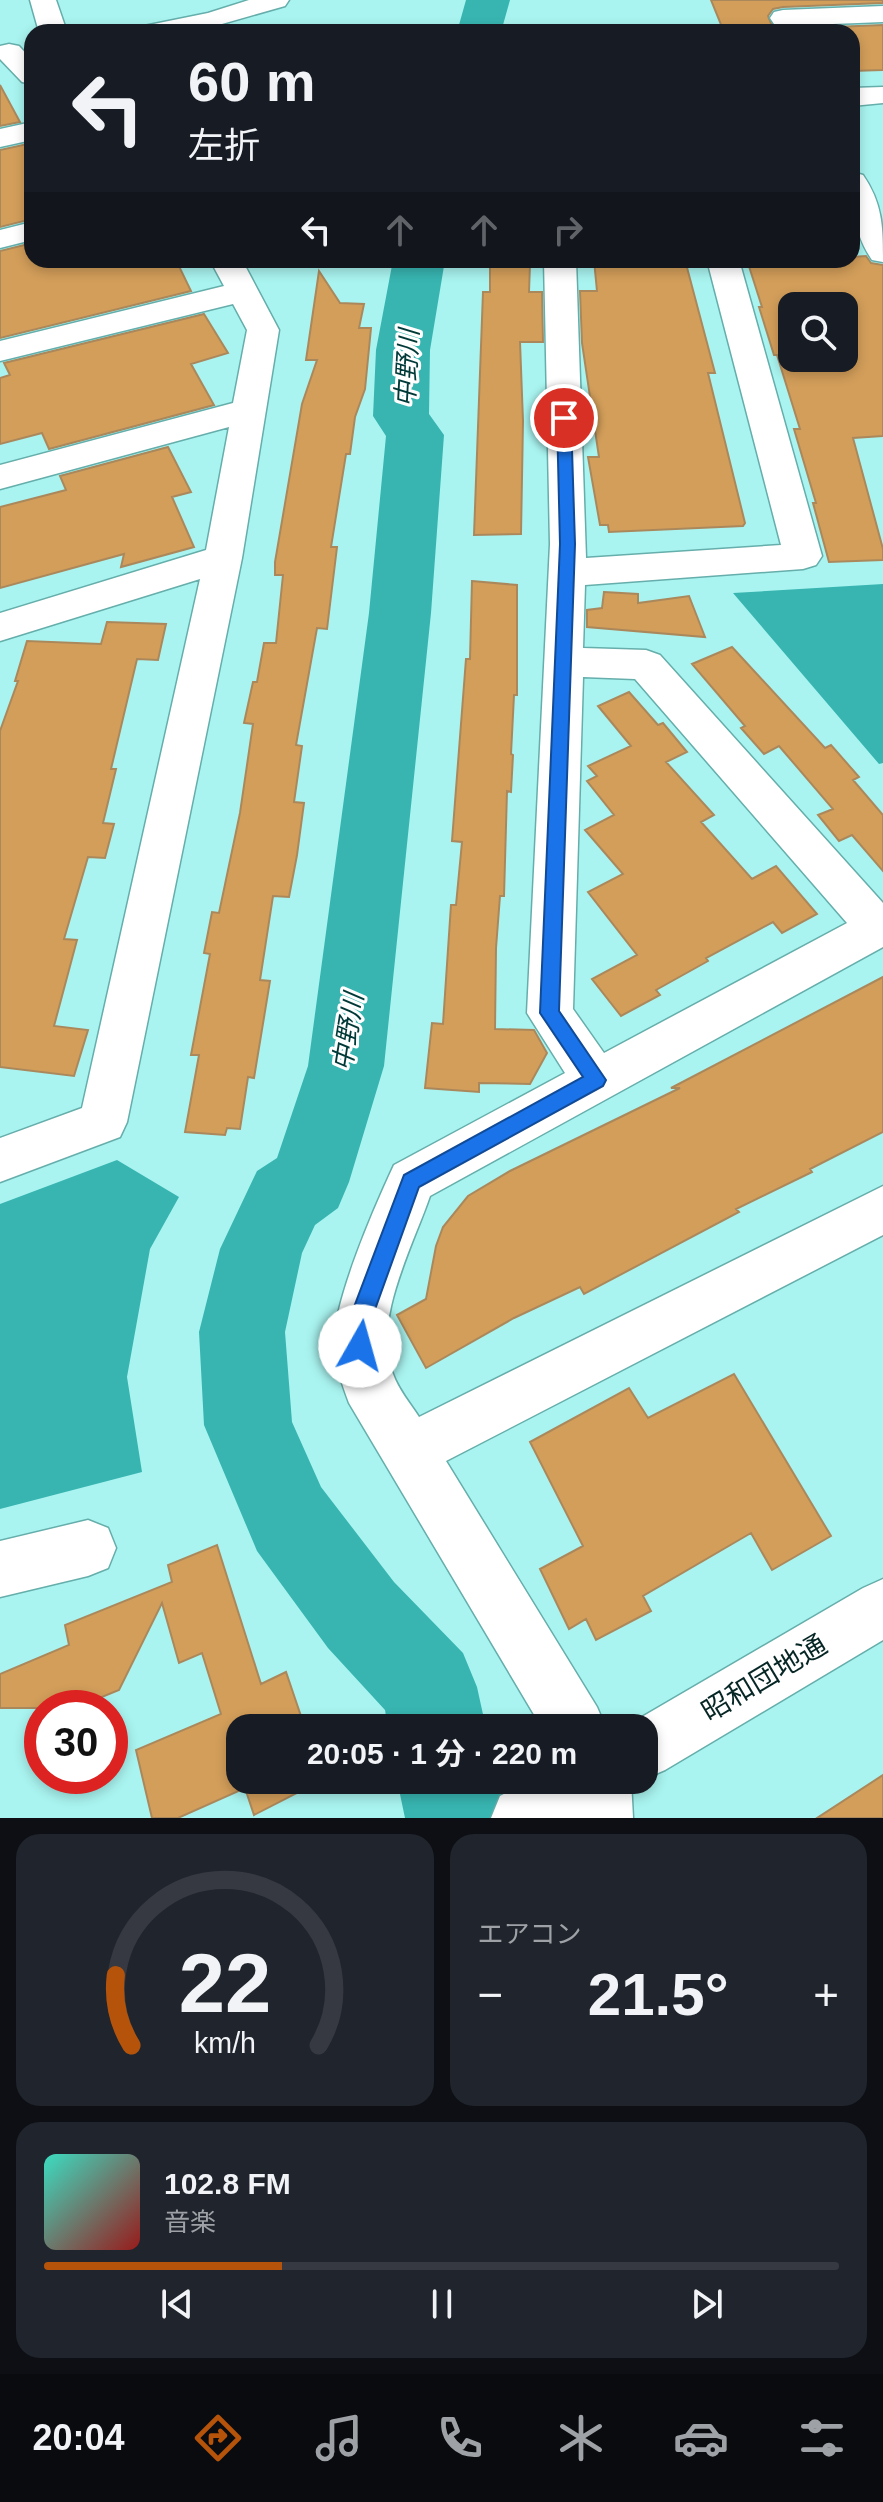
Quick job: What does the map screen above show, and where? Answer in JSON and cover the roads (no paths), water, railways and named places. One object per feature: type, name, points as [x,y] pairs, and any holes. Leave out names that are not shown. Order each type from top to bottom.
[{"type":"street","points":[[43,0],[50,24]]},
{"type":"street","points":[[194,24],[276,0]]},
{"type":"street","points":[[783,17],[883,14]]},
{"type":"street","points":[[860,96],[883,95]]},
{"type":"street","points":[[0,138],[24,133]]},
{"type":"street","points":[[863,186],[883,253]]},
{"type":"street","points":[[0,239],[24,233]]},
{"type":"street","points":[[560,268],[567,573],[550,1013],[596,1080]]},
{"type":"street","points":[[567,573],[803,556],[725,268]]},
{"type":"street","points":[[0,351],[236,276],[263,330],[223,558],[103,1122],[0,1160]]},
{"type":"street","points":[[0,477],[249,410]]},
{"type":"street","points":[[0,627],[223,558]]},
{"type":"street","points":[[564,662],[646,665],[880,926],[411,1181],[362,1315],[360,1346],[368,1384],[568,1714]]},
{"type":"street","points":[[410,1450],[883,1209]]},
{"type":"street","points":[[0,1569],[88,1548]]},
{"type":"street","name":"昭和団地通","points":[[658,1741],[883,1608]]},
{"type":"street","points":[[525,1816],[565,1794]]},
{"type":"street","points":[[601,1794],[602,1818]]},
{"type":"water","points":[[883,584],[883,763],[879,764],[733,593]]},
{"type":"water","points":[[117,1160],[179,1197],[150,1249],[127,1377],[142,1472],[0,1509],[0,1204]]},
{"type":"waterway","name":"中野川","points":[[481,24],[488,0]]},
{"type":"waterway","name":"中野川","points":[[418,268],[403,350],[401,416],[415,435],[400,613],[346,1066],[309,1182],[286,1198],[261,1249],[242,1332],[248,1425],[289,1519],[361,1615],[429,1687],[434,1714]]},
{"type":"waterway","name":"中野川","points":[[450,1794],[455,1818]]}]
